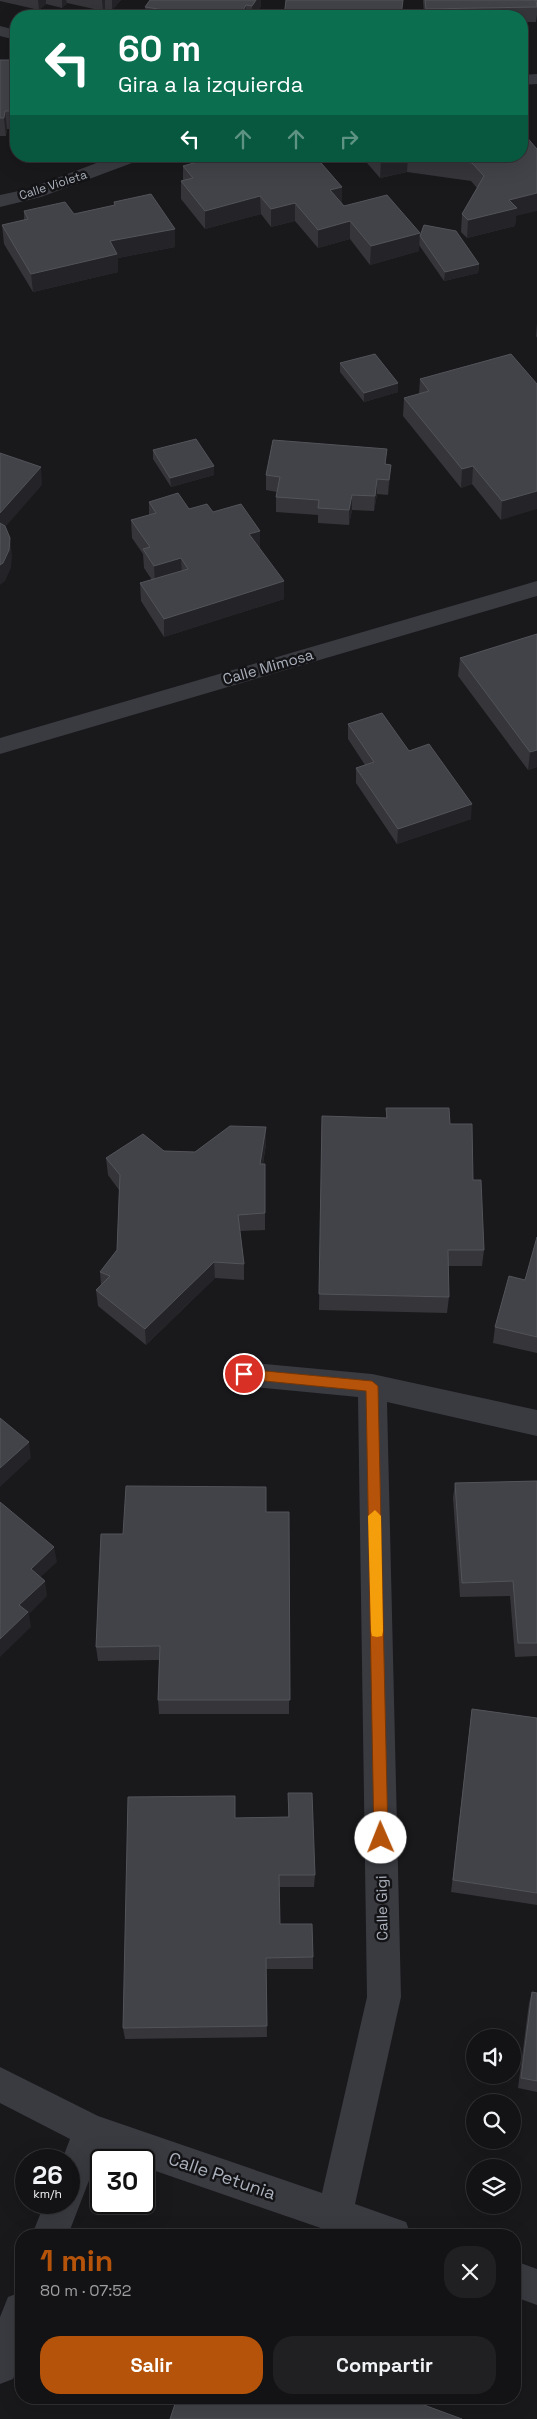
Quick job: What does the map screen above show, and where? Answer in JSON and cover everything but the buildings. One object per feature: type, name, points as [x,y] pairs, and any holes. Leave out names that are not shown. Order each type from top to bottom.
[{"type":"street","name":"Calle Violeta","points":[[0,201],[34,193],[118,162]]},
{"type":"street","name":"Calle Mimosa","points":[[0,746],[537,588]]},
{"type":"street","points":[[244,1374],[372,1386],[537,1423]]},
{"type":"street","name":"Calle Gigi","points":[[335,2214],[384,1998],[372,1386]]},
{"type":"street","name":"Calle Petunia","points":[[0,2084],[91,2131],[376,2229]]},
{"type":"street","points":[[80,2159],[91,2131]]},
{"type":"street","points":[[52,2229],[58,2214]]},
{"type":"street","points":[[521,2281],[537,2287]]},
{"type":"street","points":[[0,2366],[15,2326]]},
{"type":"slow traffic","points":[[375,1516],[377,1631]]},
{"type":"route","points":[[244,1374],[372,1386],[381,1838]]}]
